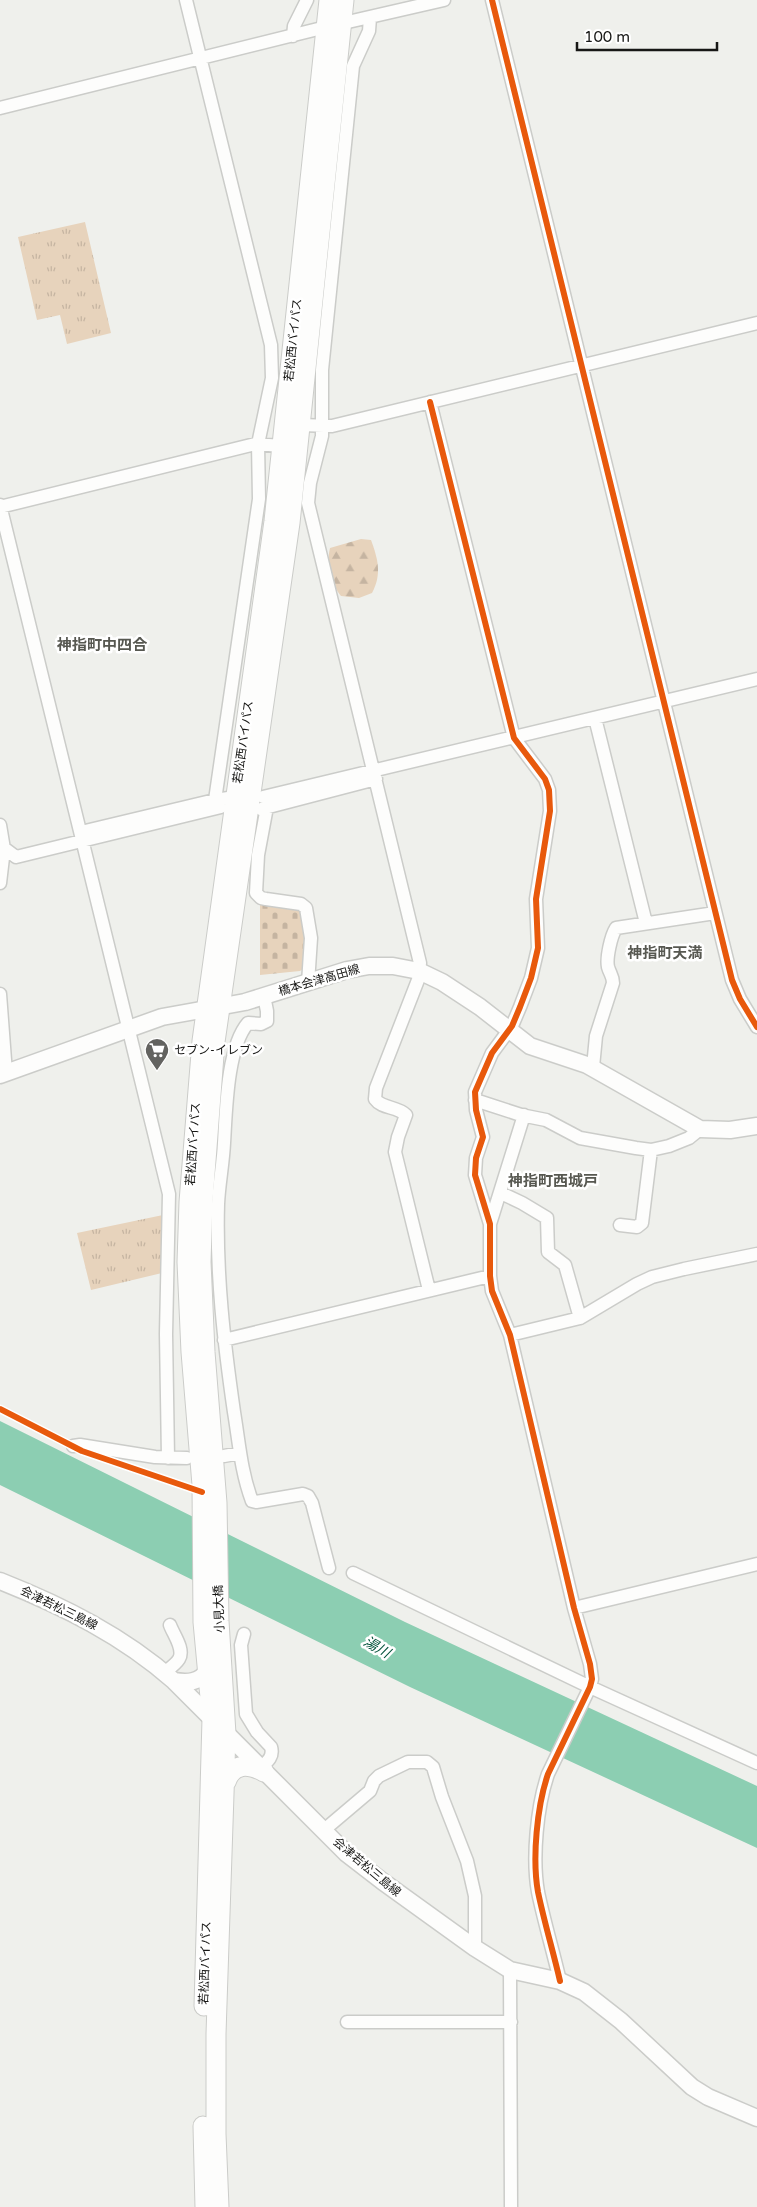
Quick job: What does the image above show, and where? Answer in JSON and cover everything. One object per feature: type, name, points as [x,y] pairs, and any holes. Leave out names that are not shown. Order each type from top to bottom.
[{"type":"highway","name":"若松西バイパス","points":[[230,803],[290,523],[334,26],[329,0]]},
{"type":"highway","name":"若松西バイパス","points":[[209,1485],[201,1262],[213,1008],[230,803],[274,521],[334,26],[344,0]]},
{"type":"highway","name":"小見大橋","points":[[209,1485],[211,1622],[208,1670],[212,1719]]},
{"type":"highway","name":"小見大橋","points":[[211,1622],[226,1734]]},
{"type":"highway","name":"若松西バイパス","points":[[205,2207],[204,1997],[212,1719]]},
{"type":"highway","name":"若松西バイパス","points":[[219,2207],[216,2134],[216,2034],[226,1782],[226,1734]]},
{"type":"highway","points":[[226,1782],[230,1773],[243,1766],[253,1766],[262,1770]]},
{"type":"main road","name":"橋本会津高田線","points":[[3,1074],[170,1015],[213,1008],[264,996],[348,970],[369,966],[400,967],[419,971],[460,993],[508,1030],[539,1049],[593,1068],[700,1129],[730,1130],[757,1126]]},
{"type":"main road","name":"会津若松三島線","points":[[0,1581],[43,1599],[115,1636],[148,1659],[169,1677],[348,1854],[382,1882],[475,1948],[510,1970],[560,1981],[584,1992],[692,2087],[708,2097],[757,2118]]},
{"type":"main road","points":[[169,1677],[187,1682],[197,1680],[208,1670]]},
{"type":"street","points":[[186,0],[271,345],[272,378],[258,444],[260,498],[230,803]]},
{"type":"street","points":[[293,36],[294,26],[307,0]]},
{"type":"street","points":[[0,108],[444,0]]},
{"type":"street","points":[[492,0],[732,980],[740,999],[757,1027]]},
{"type":"street","points":[[370,18],[368,32],[353,66],[322,370],[323,427],[310,483],[308,503],[420,961],[419,971],[376,1088],[375,1098],[378,1103],[398,1109],[406,1115],[395,1152],[429,1290]]},
{"type":"street","points":[[300,425],[323,427],[757,322]]},
{"type":"street","points":[[430,402],[514,738],[546,783],[550,811],[536,899],[538,948],[531,978],[508,1030],[492,1053],[485,1068],[475,1100],[483,1137],[476,1158],[475,1175],[490,1224],[490,1276],[492,1291],[510,1335],[574,1608],[590,1664],[592,1679],[590,1687],[548,1774],[543,1788],[537,1826],[538,1892],[560,1981]]},
{"type":"street","points":[[168,1458],[166,1334],[170,1198],[130,1028],[0,506],[258,444],[282,446]]},
{"type":"street","points":[[2,847],[16,857],[82,837],[230,803],[265,802],[514,738],[757,679]]},
{"type":"street","points":[[595,718],[646,923]]},
{"type":"street","points":[[265,802],[258,855],[256,893],[266,900],[300,904],[306,908],[311,938],[308,983]]},
{"type":"street","points":[[0,826],[2,847],[0,883]]},
{"type":"street","points":[[593,1068],[596,1036],[613,978],[608,967],[608,961],[613,932],[616,928],[715,913]]},
{"type":"street","points":[[0,994],[3,1074]]},
{"type":"street","points":[[264,996],[267,1021],[262,1024],[248,1023],[236,1040],[225,1120],[224,1145],[219,1178],[218,1230],[219,1282],[224,1340],[240,1453],[252,1500],[256,1502],[303,1494],[308,1496],[312,1503],[329,1568]]},
{"type":"street","points":[[475,1100],[558,1124],[580,1138],[651,1150],[669,1146],[689,1138],[700,1129]]},
{"type":"street","points":[[490,1224],[524,1115]]},
{"type":"street","points":[[620,1226],[637,1228],[642,1223],[651,1150]]},
{"type":"street","points":[[501,1193],[547,1218],[548,1252],[565,1265],[580,1318]]},
{"type":"street","points":[[510,1335],[580,1318],[652,1277],[757,1254]]},
{"type":"street","points":[[224,1340],[490,1276]]},
{"type":"street","points":[[73,1446],[168,1458],[187,1458]]},
{"type":"street","points":[[224,1456],[240,1453]]},
{"type":"street","points":[[574,1608],[757,1564]]},
{"type":"street","points":[[353,1573],[590,1687],[757,1762]]},
{"type":"street","points":[[169,1677],[180,1655],[180,1648],[170,1626]]},
{"type":"street","points":[[244,1634],[241,1646],[246,1714],[252,1726],[271,1747],[272,1751],[271,1757],[262,1770]]},
{"type":"street","points":[[324,1830],[370,1791],[374,1781],[379,1776],[408,1762],[427,1762],[433,1766],[442,1797],[469,1868],[475,1896],[475,1948]]},
{"type":"street","points":[[510,1970],[511,2207]]},
{"type":"street","points":[[347,2022],[511,2022]]},
{"type":"green space","points":[[85,222],[111,333],[67,344],[60,315],[37,320],[18,237]]},
{"type":"green space","points":[[361,539],[371,540],[376,554],[378,573],[375,586],[372,593],[359,598],[341,596],[334,586],[330,574],[330,548]]},
{"type":"green space","points":[[260,903],[301,907],[309,950],[303,969],[300,971],[260,975]]},
{"type":"green space","points":[[163,1215],[162,1273],[91,1290],[77,1233]]},
{"type":"water","name":"湯川","points":[[0,1421],[405,1622],[757,1786],[757,1848],[410,1687],[0,1485]]},
{"type":"cycle path","points":[[492,0],[732,980],[740,999],[757,1027]]},
{"type":"cycle path","points":[[430,402],[514,738],[545,779],[549,790],[550,811],[536,899],[538,948],[531,978],[512,1026],[492,1053],[475,1092],[476,1110],[483,1137],[476,1158],[475,1175],[490,1224],[490,1276],[492,1291],[510,1335],[574,1608],[590,1664],[592,1679],[590,1687],[548,1774],[538,1816],[536,1878],[560,1981]]},
{"type":"cycle path","points":[[0,1409],[82,1451],[202,1492]]},
{"type":"place","name":"セブン-イレブン","points":[[157,1071]]},
{"type":"district","name":"神指町中四合","points":[[102,645]]},
{"type":"district","name":"神指町天満","points":[[665,953]]},
{"type":"district","name":"神指町西城戸","points":[[553,1181]]}]
